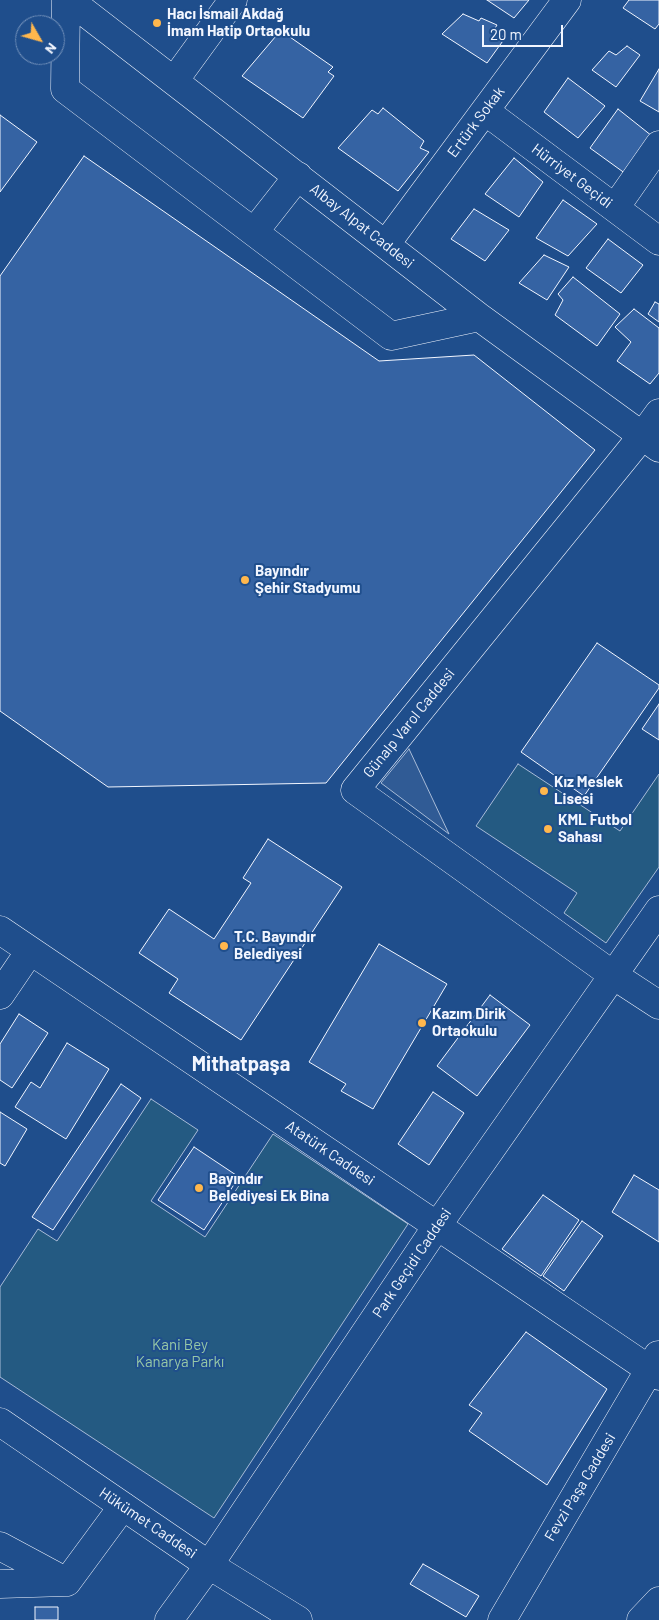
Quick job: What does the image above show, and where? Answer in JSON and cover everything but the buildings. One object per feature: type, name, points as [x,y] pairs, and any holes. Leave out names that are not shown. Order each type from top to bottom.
[{"type":"street","name":"Albay Alpat Caddesi","points":[[68,0],[479,316],[651,441]]},
{"type":"street","points":[[68,0],[65,89],[391,336],[479,316]]},
{"type":"street","points":[[174,81],[234,0]]},
{"type":"street","name":"Ertürk Sokak","points":[[386,244],[567,0]]},
{"type":"street","name":"Hürriyet Geçidi","points":[[485,111],[659,241]]},
{"type":"street","points":[[615,208],[659,145]]},
{"type":"street","points":[[254,232],[298,176]]},
{"type":"street","name":"Günalp Varol Caddesi","points":[[659,413],[651,441],[355,790],[613,975],[659,1005]]},
{"type":"street","name":"Park Geçidi Caddesi","points":[[169,1620],[209,1565],[437,1226],[659,910]]},
{"type":"street","name":"Atatürk Caddesi","points":[[0,930],[437,1226],[656,1367]]},
{"type":"street","points":[[0,995],[30,951]]},
{"type":"street","name":"Fevzi Paşa Caddesi","points":[[502,1620],[656,1367]]},
{"type":"street","name":"Hükümet Caddesi","points":[[0,1422],[209,1565],[298,1620]]},
{"type":"street","points":[[68,1582],[123,1506]]},
{"type":"street","points":[[0,1546],[68,1582]]},
{"type":"street","points":[[0,1584],[68,1582]]},
{"type":"street","points":[[641,1620],[659,1601]]},
{"type":"green space","points":[[518,764],[620,831],[659,774],[659,867],[606,943],[564,913],[577,893],[476,826]]},
{"type":"green space","name":"Kani Bey Kanarya Parkı","points":[[151,1099],[198,1130],[151,1201],[205,1237],[273,1134],[408,1224],[214,1518],[0,1377],[0,1287],[38,1229],[57,1241]]},
{"type":"shaded area","points":[[409,749],[449,834],[381,783]]},
{"type":"place","name":"Hacı İsmail Akdağ İmam Hatip Ortaokulu","points":[[157,23]]},
{"type":"place","name":"Bayındır Şehir Stadyumu","points":[[245,580]]},
{"type":"place","name":"Kız Meslek Lisesi","points":[[544,791]]},
{"type":"place","name":"KML Futbol Sahası","points":[[548,829]]},
{"type":"place","name":"T.C. Bayındır Belediyesi","points":[[224,946]]},
{"type":"place","name":"Kazım Dirik Ortaokulu","points":[[422,1023]]},
{"type":"place","name":"Bayındır Belediyesi Ek Bina","points":[[199,1188]]},
{"type":"district","name":"Mithatpaşa","points":[[241,1064]]}]
